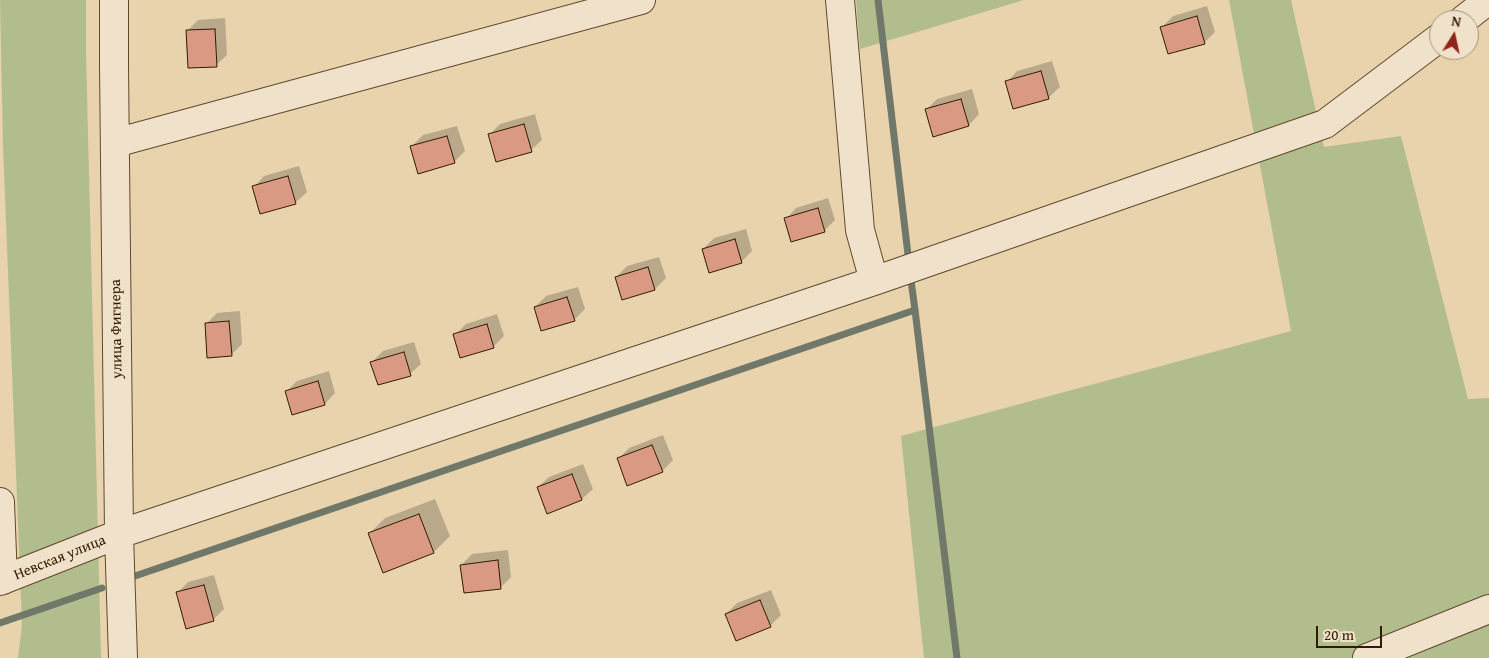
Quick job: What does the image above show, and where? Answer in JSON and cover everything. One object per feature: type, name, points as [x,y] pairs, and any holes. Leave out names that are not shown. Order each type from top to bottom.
[{"type":"street","name":"улица Фигнера","points":[[114,0],[119,534],[123,658]]},
{"type":"street","points":[[115,143],[641,0]]},
{"type":"street","points":[[840,0],[860,230],[874,281]]},
{"type":"street","points":[[1476,10],[1486,0]]},
{"type":"street","name":"Невская улица","points":[[2,581],[119,534],[874,281],[1325,124],[1429,46]]},
{"type":"street","points":[[0,502],[2,581]]},
{"type":"street","points":[[1367,658],[1489,608]]},
{"type":"green space","points":[[0,0],[86,0],[101,658],[18,658],[22,625],[3,146]]},
{"type":"green space","points":[[856,0],[1024,0],[860,49]]},
{"type":"green space","points":[[1229,0],[1291,0],[1324,147],[1401,136],[1468,399],[1489,398],[1489,658],[924,658],[901,436],[1291,331]]},
{"type":"building","points":[[1197,16],[1205,44],[1168,54],[1160,27]]},
{"type":"building","points":[[215,29],[217,67],[188,68],[186,30]]},
{"type":"building","points":[[1041,71],[1049,99],[1013,109],[1005,81]]},
{"type":"building","points":[[961,99],[969,126],[933,137],[925,109]]},
{"type":"building","points":[[524,124],[532,152],[496,162],[488,134]]},
{"type":"building","points":[[447,136],[455,163],[418,174],[410,146]]},
{"type":"building","points":[[288,176],[296,204],[260,214],[252,186]]},
{"type":"building","points":[[818,208],[825,232],[791,242],[784,218]]},
{"type":"building","points":[[735,239],[742,263],[709,273],[702,249]]},
{"type":"building","points":[[648,267],[655,290],[622,300],[615,277]]},
{"type":"building","points":[[567,297],[575,321],[541,331],[534,307]]},
{"type":"building","points":[[229,321],[232,356],[207,358],[205,323]]},
{"type":"building","points":[[487,324],[494,348],[460,358],[453,334]]},
{"type":"building","points":[[404,352],[411,376],[378,385],[370,362]]},
{"type":"building","points":[[318,381],[325,405],[292,415],[285,391]]},
{"type":"building","points":[[652,445],[663,472],[627,486],[617,458]]},
{"type":"building","points":[[572,474],[582,500],[547,514],[537,487]]},
{"type":"building","points":[[419,514],[434,553],[383,573],[368,533]]},
{"type":"building","points":[[498,560],[501,589],[464,593],[460,565]]},
{"type":"building","points":[[204,585],[214,621],[186,629],[176,592]]},
{"type":"building","points":[[760,600],[771,627],[736,641],[725,614]]},
{"type":"waterway","points":[[878,0],[909,263]]},
{"type":"waterway","points":[[910,273],[915,310]]},
{"type":"waterway","points":[[132,577],[915,310],[957,658]]},
{"type":"waterway","points":[[0,623],[102,588]]}]
